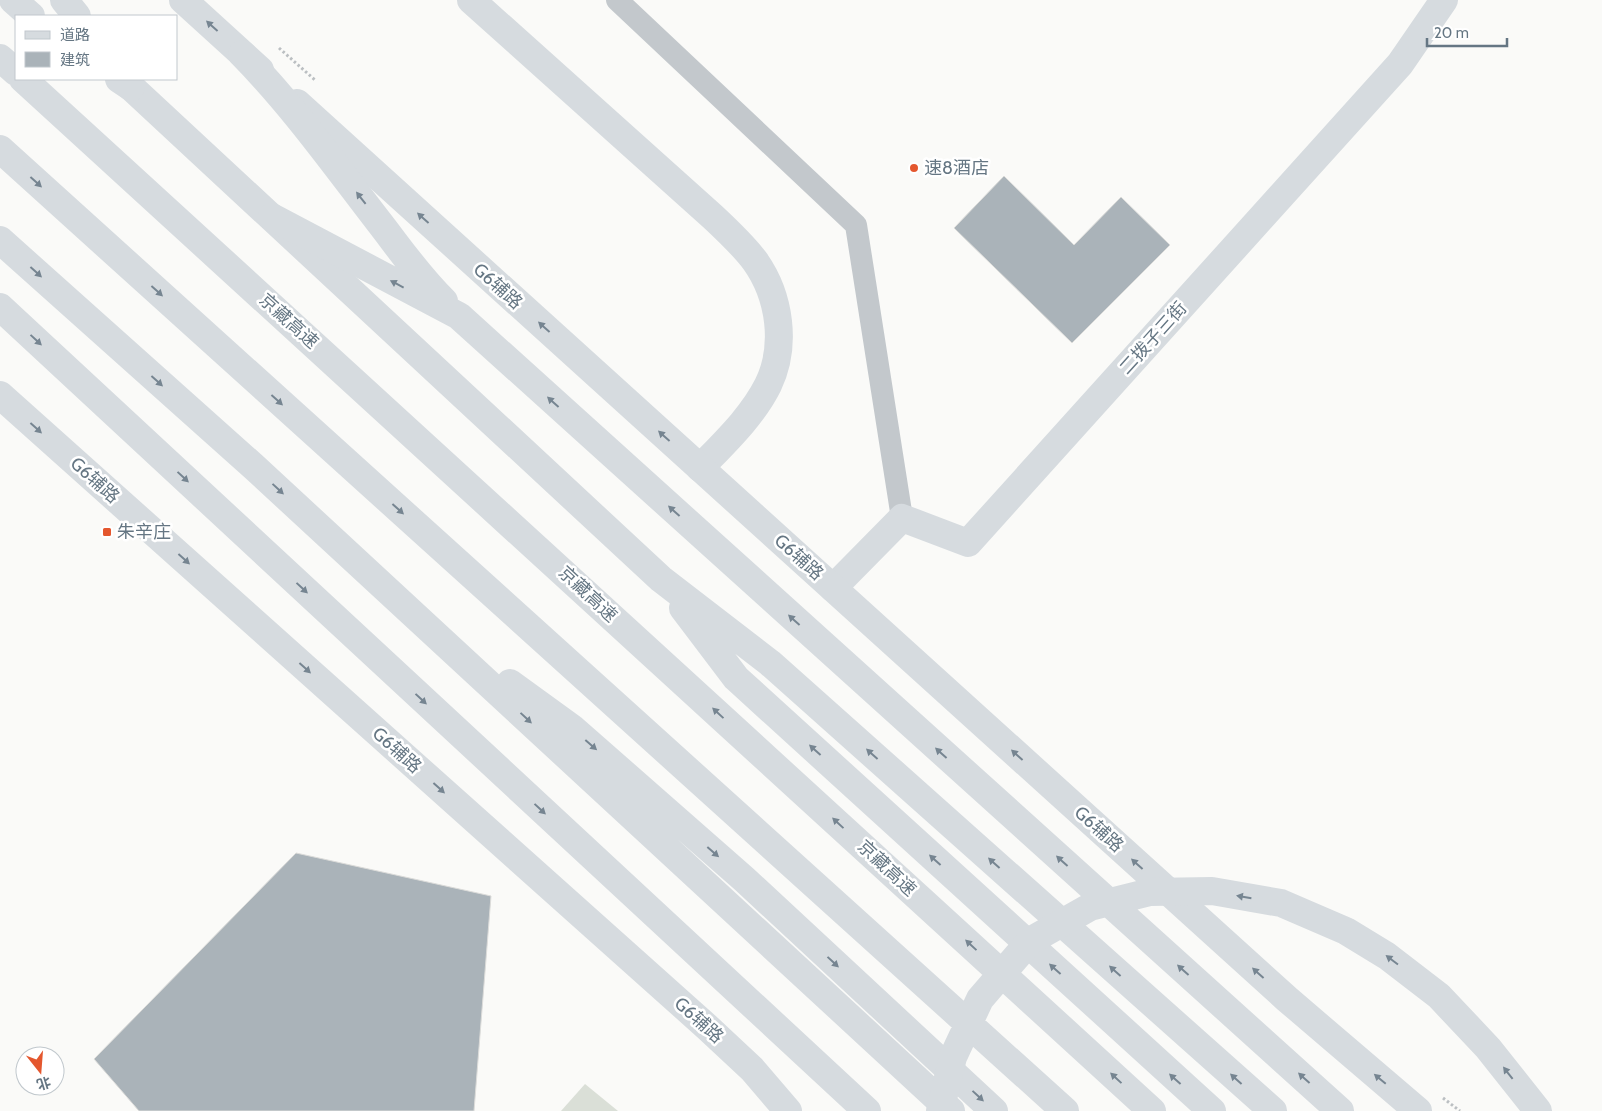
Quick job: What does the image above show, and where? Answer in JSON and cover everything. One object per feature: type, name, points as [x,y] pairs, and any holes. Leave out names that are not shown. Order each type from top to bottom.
[{"type":"main road","points":[[14,0],[29,15]]},
{"type":"main road","points":[[64,0],[76,15]]},
{"type":"main road","points":[[76,0],[84,15]]},
{"type":"main road","name":"G6辅路","points":[[183,0],[1288,1000],[1418,1111]]},
{"type":"main road","points":[[471,0],[718,222],[743,247],[755,262],[764,278],[772,296],[779,332],[775,368],[768,385],[753,409],[735,432],[700,468]]},
{"type":"main road","name":"二拨子三街","points":[[902,518],[968,543],[1400,64],[1444,0]]},
{"type":"main road","points":[[242,54],[292,108],[419,274],[459,316],[1340,1111]]},
{"type":"main road","points":[[0,58],[15,71]]},
{"type":"main road","name":"京藏高速","points":[[24,80],[1152,1111]]},
{"type":"main road","points":[[125,81],[661,579],[770,663],[1273,1111]]},
{"type":"main road","points":[[0,149],[1064,1111]]},
{"type":"main road","points":[[272,218],[459,316]]},
{"type":"main road","points":[[0,240],[252,466],[951,1111]]},
{"type":"main road","points":[[0,307],[867,1111]]},
{"type":"main road","name":"G6辅路","points":[[0,395],[707,1027],[752,1069],[788,1111]]},
{"type":"main road","points":[[833,588],[902,518]]},
{"type":"main road","points":[[661,579],[736,678],[1212,1111]]},
{"type":"main road","points":[[398,600],[572,728],[744,879],[994,1111]]},
{"type":"main road","points":[[940,1111],[953,1057],[980,999],[1030,941],[1090,907],[1150,892],[1212,891],[1282,903],[1346,931],[1387,956],[1438,996],[1488,1048],[1538,1111]]},
{"type":"street","points":[[616,0],[856,224],[902,518]]},
{"type":"shaded area","points":[[585,1084],[618,1111],[561,1111]]},
{"type":"building","points":[[1004,176],[1074,245],[1121,197],[1170,245],[1072,343],[954,228]]},
{"type":"building","points":[[296,853],[491,896],[474,1111],[139,1111],[94,1059]]},
{"type":"place","name":"速8酒店","points":[[914,168]]},
{"type":"place","name":"朱辛庄","points":[[107,532]]}]
